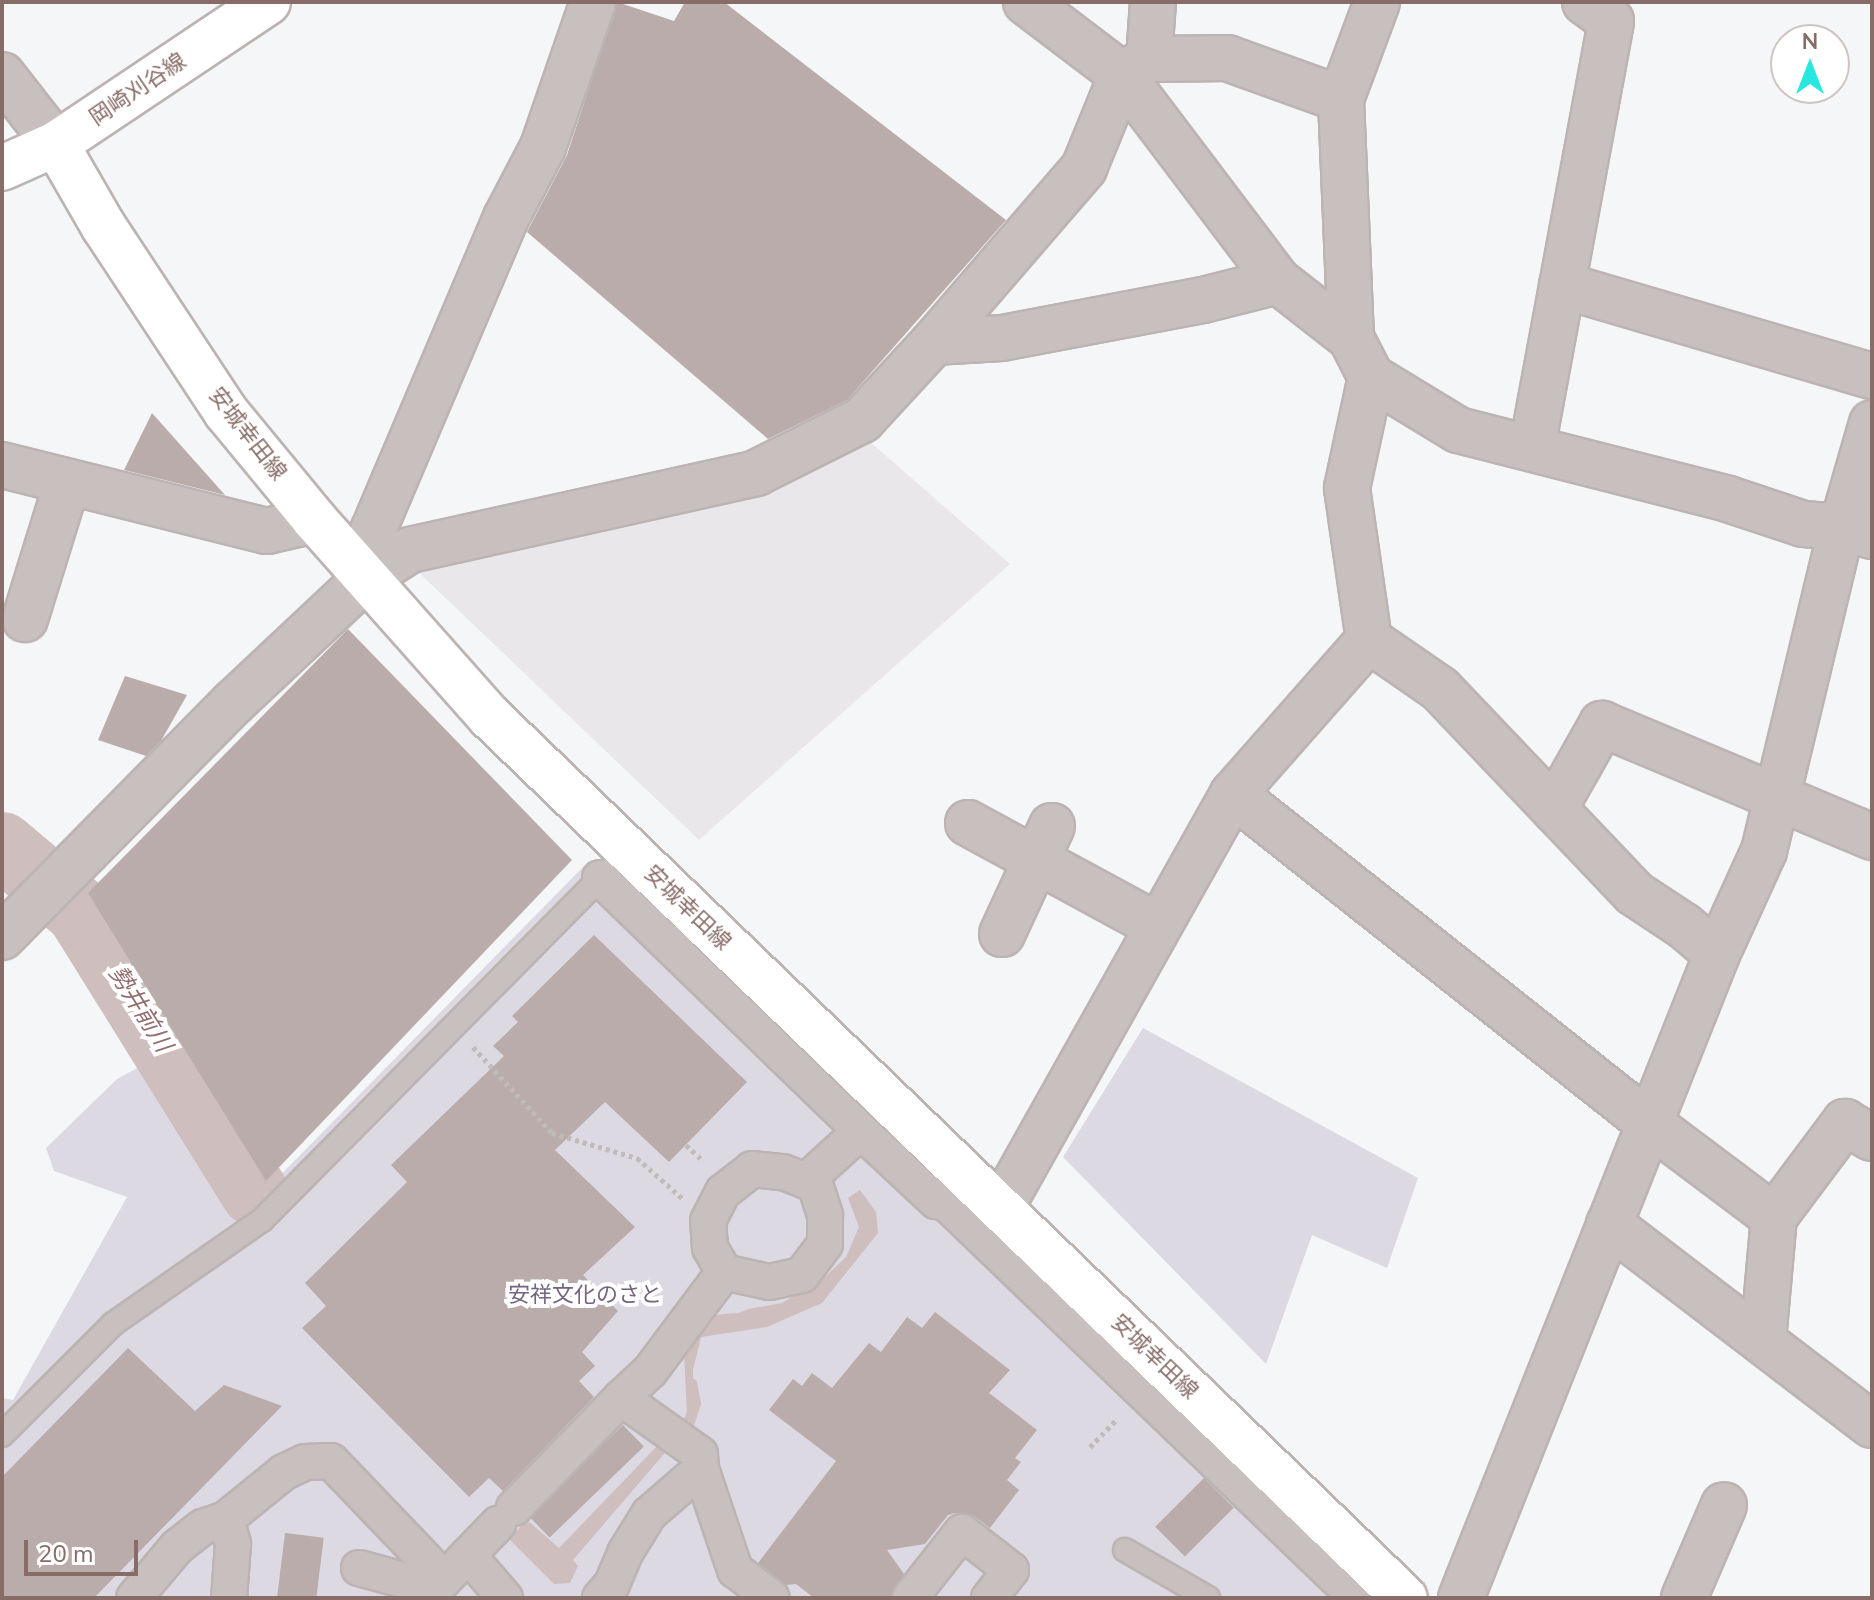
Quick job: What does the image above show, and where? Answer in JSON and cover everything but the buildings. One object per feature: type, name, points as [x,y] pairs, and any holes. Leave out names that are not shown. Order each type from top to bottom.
[{"type":"main road","name":"岡崎刈谷線","points":[[2,168],[56,144],[268,2]]},
{"type":"main road","name":"安城幸田線","points":[[56,144],[104,227],[226,412],[315,520],[490,717],[614,864],[1000,1209],[1364,1582],[1405,1598]]},
{"type":"street","points":[[366,578],[373,531],[506,218],[543,147],[593,2]]},
{"type":"street","points":[[1026,2],[1136,67],[1278,281],[1351,338]]},
{"type":"street","points":[[2,937],[233,703],[366,578],[410,550],[756,473],[862,420],[934,342],[1084,168],[1136,67],[1153,2]]},
{"type":"street","points":[[1377,2],[1341,99],[1351,338],[1371,377],[1458,430],[1728,499],[1803,524],[1858,521]]},
{"type":"street","points":[[1532,448],[1562,285],[1604,8]]},
{"type":"street","points":[[1136,67],[1227,58],[1341,99]]},
{"type":"street","points":[[2,75],[56,144]]},
{"type":"street","points":[[934,342],[1002,338],[1203,300],[1278,281]]},
{"type":"street","points":[[1562,285],[1872,376]]},
{"type":"street","points":[[1371,377],[1347,488],[1369,640],[1440,689],[1634,893],[1684,926],[1717,954]]},
{"type":"street","points":[[1470,1596],[1609,1224],[1717,954],[1764,851],[1777,794],[1858,521],[1872,423]]},
{"type":"street","points":[[2,465],[267,531],[315,520]]},
{"type":"street","points":[[25,619],[67,483]]},
{"type":"street","points":[[1000,1209],[1233,794],[1369,640]]},
{"type":"street","points":[[1554,809],[1602,724],[1777,794],[1872,837]]},
{"type":"street","points":[[1233,794],[1649,1123],[1774,1217]]},
{"type":"street","points":[[968,823],[1044,843],[1158,926]]},
{"type":"street","points":[[1002,934],[1044,843]]},
{"type":"street","points":[[614,864],[861,1131],[936,1201],[940,1197],[1364,1582]]},
{"type":"street","points":[[1763,1341],[1774,1217],[1845,1122],[1872,1138]]},
{"type":"street","points":[[806,1181],[861,1131]]},
{"type":"street","points":[[752,1169],[783,1172],[815,1184],[825,1215],[825,1244],[802,1275],[769,1282],[724,1272],[710,1248],[708,1221],[723,1192],[752,1169]]},
{"type":"street","points":[[1609,1224],[1872,1425]]},
{"type":"street","points":[[359,1568],[435,1589],[650,1371],[724,1272]]},
{"type":"street","points":[[621,1398],[700,1454],[701,1469],[735,1570],[772,1598]]},
{"type":"street","points":[[134,1598],[177,1547],[203,1527],[226,1519],[284,1472],[305,1462],[331,1461],[456,1567],[505,1598]]},
{"type":"street","points":[[613,1593],[625,1553],[649,1514],[701,1469]]},
{"type":"street","points":[[1684,1598],[1724,1505]]},
{"type":"street","points":[[226,1519],[233,1544],[229,1598]]},
{"type":"street","points":[[907,1593],[944,1538],[962,1532],[1001,1576]]},
{"type":"lane","points":[[2,1435],[113,1324],[262,1220],[614,864]]},
{"type":"lane","points":[[1125,1550],[1208,1598]]},
{"type":"lane","points":[[1342,1598],[1364,1582]]},
{"type":"path","points":[[454,1025],[552,1133],[637,1158],[708,1221]]},
{"type":"path","points":[[1090,1447],[1108,1428]]},
{"type":"shaded area","points":[[861,434],[1010,564],[699,840],[412,566]]},
{"type":"shaded area","points":[[860,1190],[876,1212],[878,1233],[822,1303],[767,1327],[701,1337],[693,1370],[694,1419],[573,1560],[578,1566],[570,1583],[554,1584],[509,1539],[527,1520],[559,1548],[687,1415],[684,1352],[702,1327],[749,1309],[782,1303],[826,1276],[846,1257],[859,1227],[848,1198]]},
{"type":"green space","name":"安祥文化のさと","points":[[584,866],[935,1216],[1349,1598],[2,1598],[2,1398],[13,1400],[127,1197],[54,1171],[46,1148],[117,1079],[152,1060],[249,1207]]},
{"type":"green space","points":[[1143,1028],[1418,1178],[1387,1268],[1312,1235],[1266,1364],[1063,1157]]},
{"type":"waterway","name":"勢井前川","points":[[2,846],[80,912],[254,1192]]},
{"type":"waterway","points":[[697,1333],[714,1320],[735,1318]]},
{"type":"waterway","points":[[689,1421],[695,1403],[691,1383]]}]
